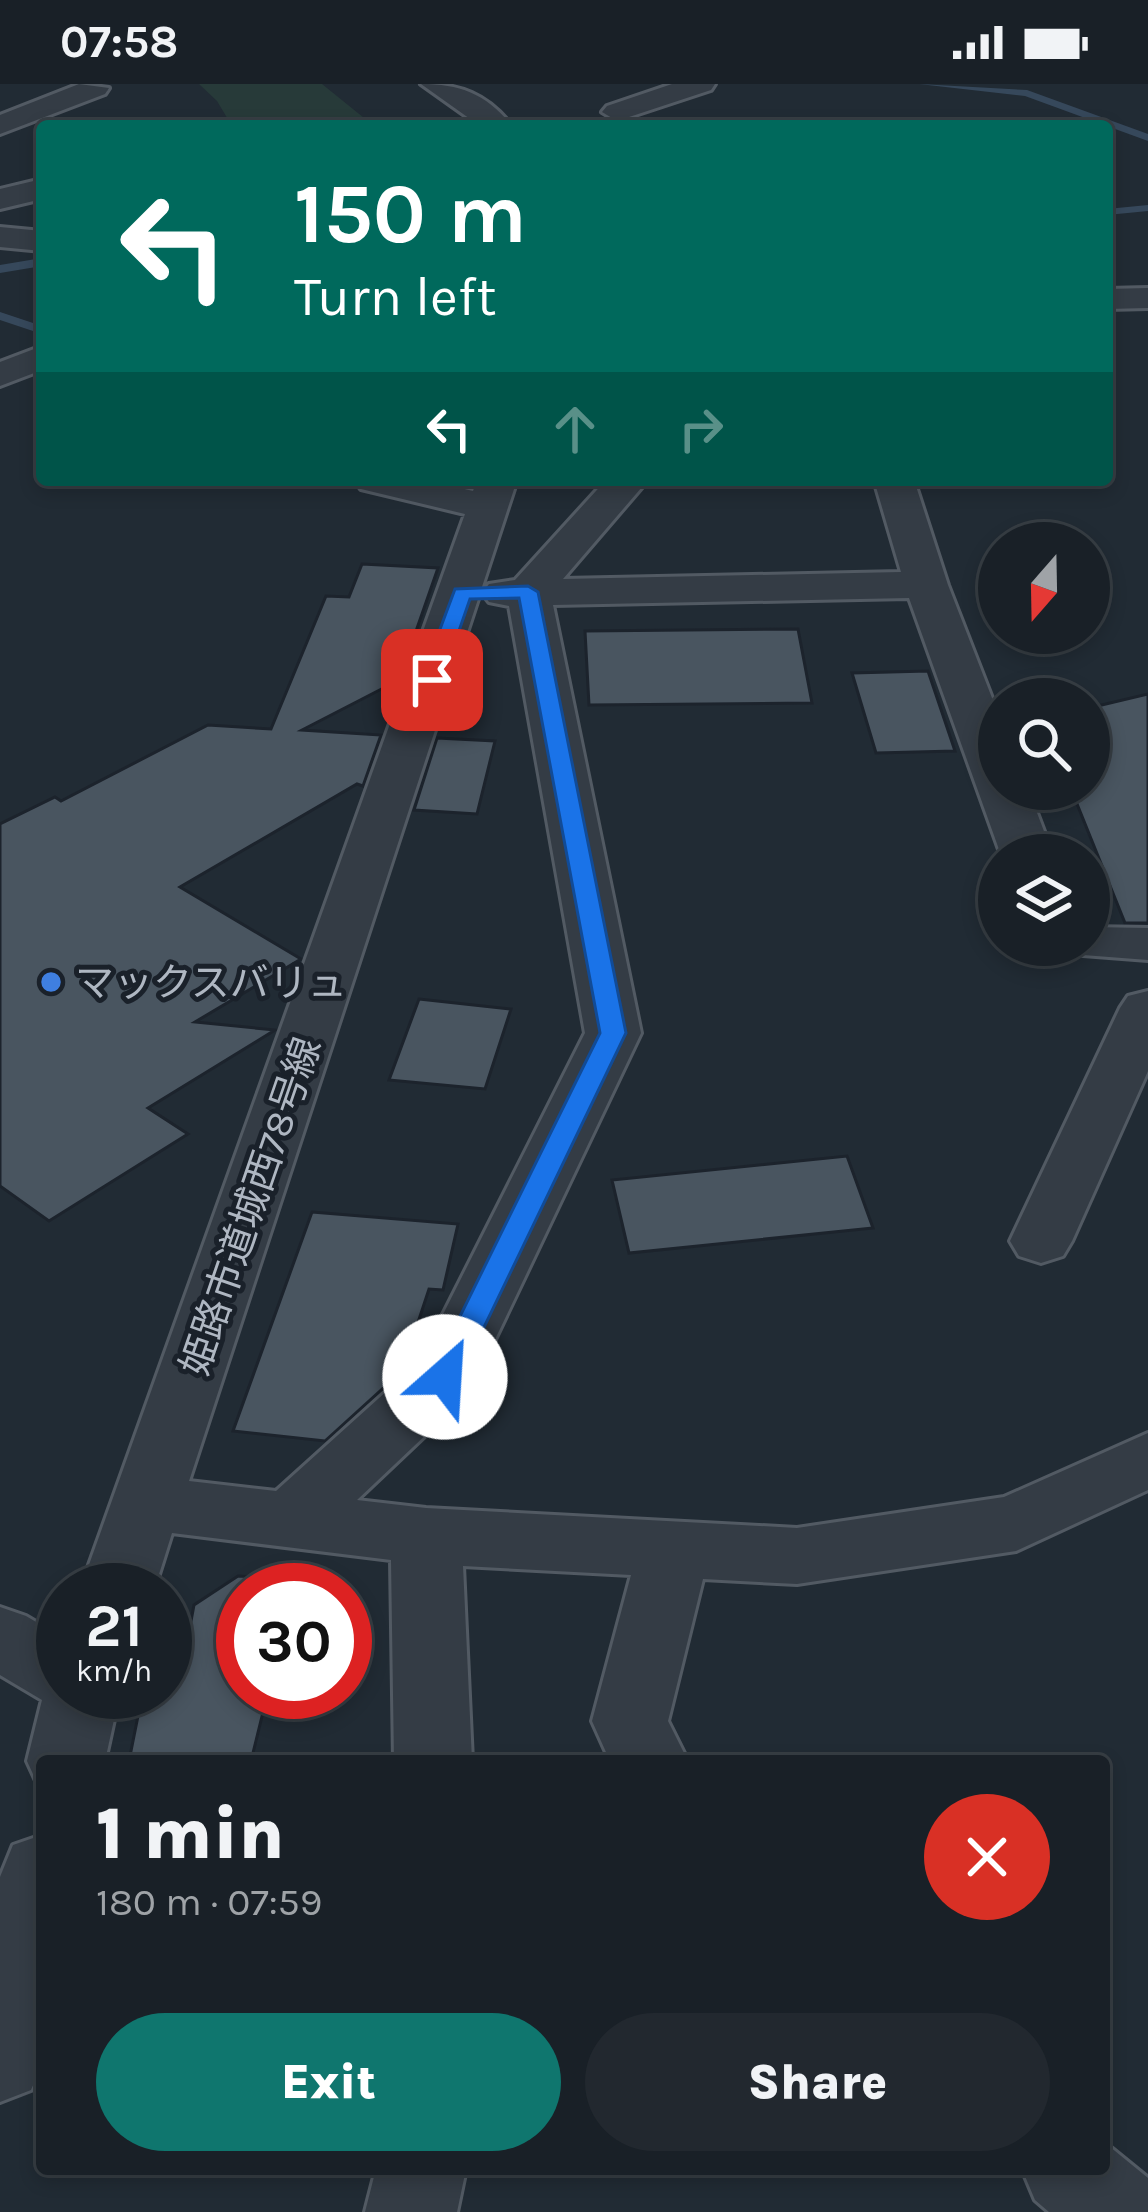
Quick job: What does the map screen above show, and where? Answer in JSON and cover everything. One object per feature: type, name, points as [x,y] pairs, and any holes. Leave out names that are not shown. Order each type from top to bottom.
[{"type":"street","points":[[436,84],[476,106],[491,120]]},
{"type":"street","points":[[618,108],[701,84]]},
{"type":"street","points":[[0,125],[92,86],[106,96],[114,117]]},
{"type":"street","points":[[0,199],[36,190]]},
{"type":"street","points":[[0,238],[36,241]]},
{"type":"street","points":[[1113,299],[1148,298]]},
{"type":"street","points":[[0,375],[36,360]]},
{"type":"street","points":[[0,390],[36,399]]},
{"type":"street","points":[[429,486],[492,493]]},
{"type":"street","points":[[528,592],[623,486]]},
{"type":"street","points":[[896,486],[926,584],[978,723]]},
{"type":"street","name":"姫路市道城西78号線","points":[[126,1563],[462,593],[492,493]]},
{"type":"street","points":[[462,593],[926,584]]},
{"type":"street","points":[[290,1520],[445,1377],[613,1033],[528,592]]},
{"type":"street","points":[[1110,944],[1148,944]]},
{"type":"street","points":[[1041,1240],[1148,1008]]},
{"type":"street","points":[[147,1504],[426,1536],[797,1556],[1016,1523],[1148,1459]]},
{"type":"street","points":[[426,1536],[433,1755]]},
{"type":"street","points":[[646,1755],[630,1721],[674,1549]]},
{"type":"street","points":[[0,1636],[36,1659]]},
{"type":"street","points":[[67,1755],[76,1719]]},
{"type":"street","points":[[0,2061],[36,1898]]},
{"type":"street","points":[[411,2212],[420,2175]]},
{"type":"street","points":[[1074,2175],[1118,2212]]},
{"type":"green space","points":[[199,84],[322,84],[367,120],[228,120]]},
{"type":"building","points":[[362,564],[438,568],[399,680],[302,730],[381,735],[363,786],[357,784],[180,887],[301,959],[195,1022],[275,1030],[148,1108],[188,1134],[49,1221],[0,1186],[0,824],[55,797],[61,801],[208,725],[271,729],[326,596],[349,597]]},
{"type":"building","points":[[798,629],[812,703],[589,705],[585,631]]},
{"type":"building","points":[[928,671],[955,751],[876,753],[852,673]]},
{"type":"building","points":[[1148,694],[1148,923],[1125,923],[1110,886],[1110,834],[1089,834],[1079,810],[1110,810],[1110,703]]},
{"type":"building","points":[[437,738],[495,741],[477,814],[414,810]]},
{"type":"building","points":[[419,999],[511,1009],[485,1089],[389,1080]]},
{"type":"building","points":[[847,1156],[873,1228],[629,1253],[612,1180]]},
{"type":"building","points":[[312,1212],[458,1224],[443,1290],[429,1289],[402,1371],[325,1441],[233,1431]]},
{"type":"building","points":[[216,1590],[216,1719],[261,1719],[252,1755],[130,1755],[137,1719],[192,1719],[194,1605]]},
{"type":"waterway","points":[[924,84],[1027,93],[1100,120]]},
{"type":"waterway","points":[[1113,125],[1148,138]]},
{"type":"waterway","points":[[1113,211],[1148,208]]},
{"type":"waterway","points":[[0,269],[36,263]]},
{"type":"waterway","points":[[0,316],[36,328]]},
{"type":"place","name":"マックスバリュ","points":[[51,982]]},
{"type":"route","points":[[432,680],[462,593],[528,592],[613,1033],[445,1377]]}]
